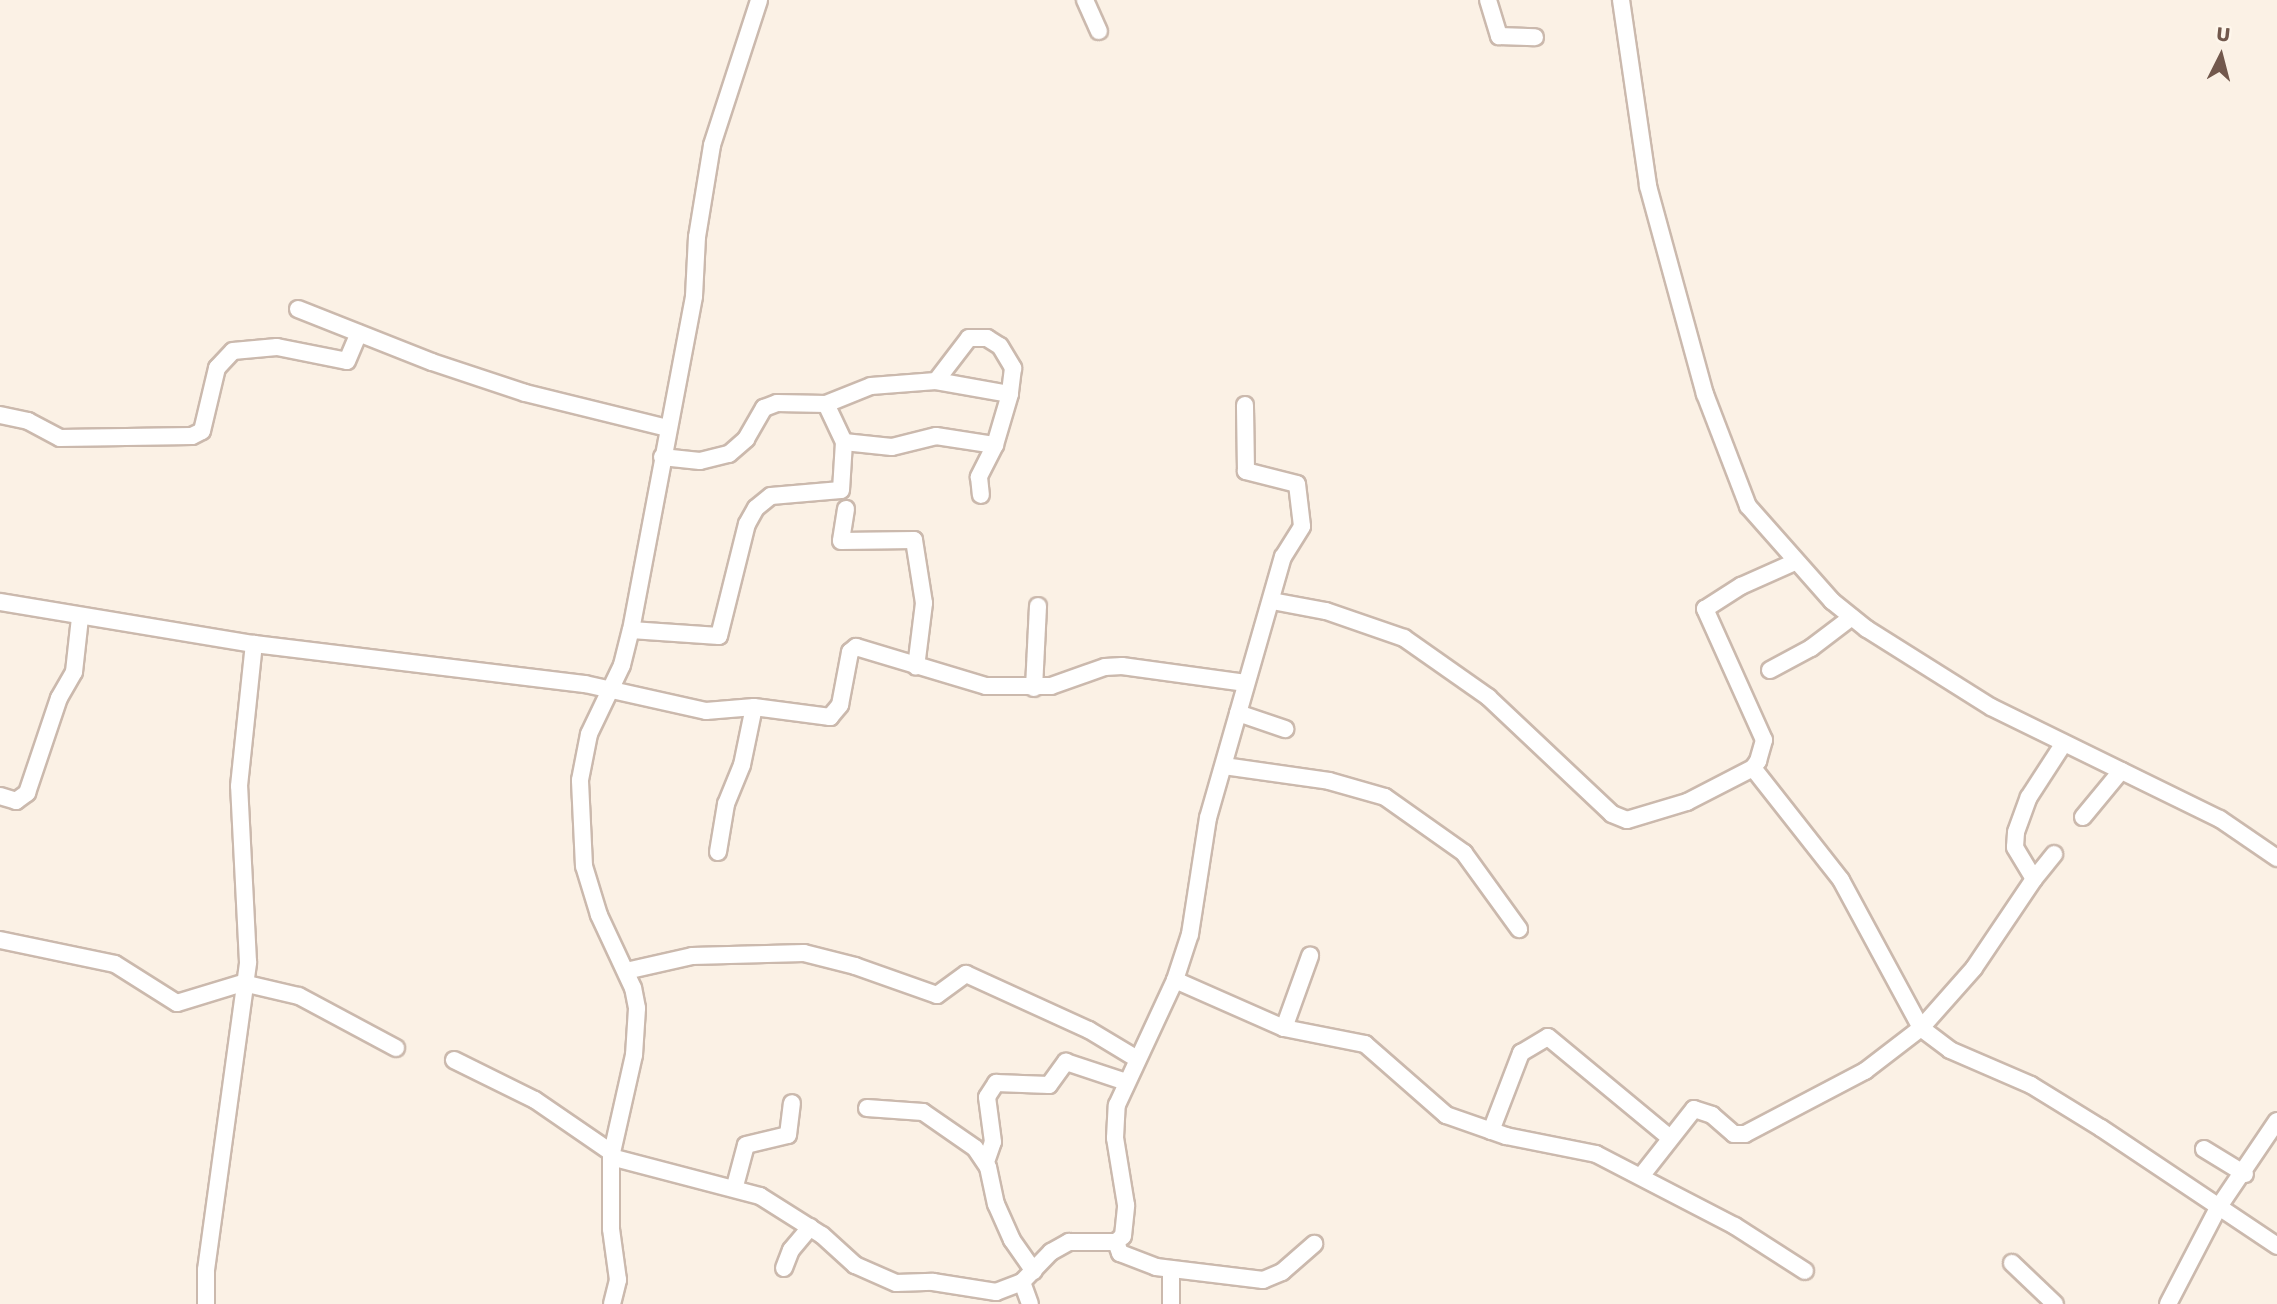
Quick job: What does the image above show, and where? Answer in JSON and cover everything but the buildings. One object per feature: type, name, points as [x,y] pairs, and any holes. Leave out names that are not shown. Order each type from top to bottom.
[{"type":"street","points":[[612,1304],[618,1280],[611,1229],[612,1155],[636,1032],[633,988],[599,915],[584,866],[579,817],[589,734],[612,688],[631,630],[694,296],[697,237],[712,145],[759,0]]},
{"type":"street","points":[[1085,0],[1099,32]]},
{"type":"street","points":[[1488,0],[1499,36],[1535,37]]},
{"type":"street","points":[[1621,0],[1648,186],[1705,394],[1748,506],[1795,562],[1852,617],[1928,670],[2064,743],[2250,836],[2277,858]]},
{"type":"street","points":[[298,309],[525,393],[667,428]]},
{"type":"street","points":[[0,415],[28,421],[60,438],[192,436],[202,431],[217,368],[233,351],[277,347],[347,360],[359,333]]},
{"type":"street","points":[[936,381],[962,344],[979,337],[995,341],[1009,360],[1010,394],[995,445],[979,477],[981,495]]},
{"type":"street","points":[[662,457],[700,461],[729,454],[746,439],[764,408],[777,403],[826,404],[871,386],[936,381],[958,382],[1010,394]]},
{"type":"street","points":[[631,630],[719,636],[747,524],[756,508],[771,496],[841,490],[844,442],[826,404]]},
{"type":"street","points":[[1116,1242],[1127,1226],[1115,1122],[1126,1082],[1175,980],[1197,908],[1208,818],[1283,556],[1302,526],[1300,489],[1293,481],[1245,471],[1245,405]]},
{"type":"street","points":[[844,442],[892,447],[936,436],[995,445]]},
{"type":"street","points":[[846,509],[841,541],[914,540],[924,603],[916,667]]},
{"type":"street","points":[[1272,601],[1326,611],[1404,638],[1489,697],[1622,819],[1688,802],[1753,768],[1764,751],[1764,740],[1705,609],[1741,586],[1795,562]]},
{"type":"street","points":[[0,601],[80,618],[254,644],[612,688],[706,711],[754,707],[830,718],[840,705],[850,652],[856,647],[979,685],[1034,688],[1064,684],[1105,667],[1122,666],[1246,683]]},
{"type":"street","points":[[1034,688],[1038,606]]},
{"type":"street","points":[[1770,670],[1811,648],[1852,617]]},
{"type":"street","points":[[0,798],[16,801],[27,793],[59,698],[74,672],[80,618]]},
{"type":"street","points":[[206,1304],[206,1270],[243,983],[248,962],[239,786],[254,644]]},
{"type":"street","points":[[718,852],[726,804],[742,765],[754,707]]},
{"type":"street","points":[[1238,713],[1285,729]]},
{"type":"street","points":[[2034,879],[2015,847],[2016,832],[2029,797],[2064,743]]},
{"type":"street","points":[[1224,766],[1329,781],[1385,797],[1464,853],[1518,929]]},
{"type":"street","points":[[1753,768],[1841,880],[1921,1028],[1950,1050],[2031,1086],[2090,1121],[2277,1247]]},
{"type":"street","points":[[2083,817],[2121,771]]},
{"type":"street","points":[[1642,1175],[1669,1137],[1699,1108],[1734,1134],[1749,1132],[1865,1071],[1921,1028],[1974,968],[2054,854]]},
{"type":"street","points":[[0,940],[115,964],[177,1003],[243,983],[299,996],[396,1048]]},
{"type":"street","points":[[626,971],[692,957],[804,953],[855,966],[937,995],[966,974],[1089,1030],[1137,1059]]},
{"type":"street","points":[[1284,1028],[1310,956]]},
{"type":"street","points":[[1175,980],[1284,1028],[1365,1044],[1447,1115],[1491,1131],[1596,1154],[1642,1175],[1805,1271]]},
{"type":"street","points":[[1491,1131],[1521,1053],[1548,1037],[1669,1137]]},
{"type":"street","points":[[454,1060],[535,1100],[612,1155],[735,1186],[777,1204],[810,1227],[855,1265],[896,1283],[933,1282],[996,1292],[1028,1276],[1069,1242],[1116,1242]]},
{"type":"street","points":[[986,1162],[993,1142],[987,1097],[996,1083],[1049,1085],[1066,1062],[1126,1082]]},
{"type":"street","points":[[735,1186],[746,1145],[788,1135],[792,1104]]},
{"type":"street","points":[[867,1108],[923,1112],[975,1148],[986,1162],[996,1204],[1028,1276],[1030,1304]]},
{"type":"street","points":[[2168,1304],[2218,1208],[2245,1174],[2277,1121]]},
{"type":"street","points":[[2204,1149],[2245,1174]]},
{"type":"street","points":[[784,1268],[791,1250],[810,1227]]},
{"type":"street","points":[[1116,1242],[1120,1253],[1171,1269],[1270,1279],[1314,1244]]},
{"type":"street","points":[[2012,1263],[2055,1304]]},
{"type":"street","points":[[1171,1269],[1171,1304]]}]
